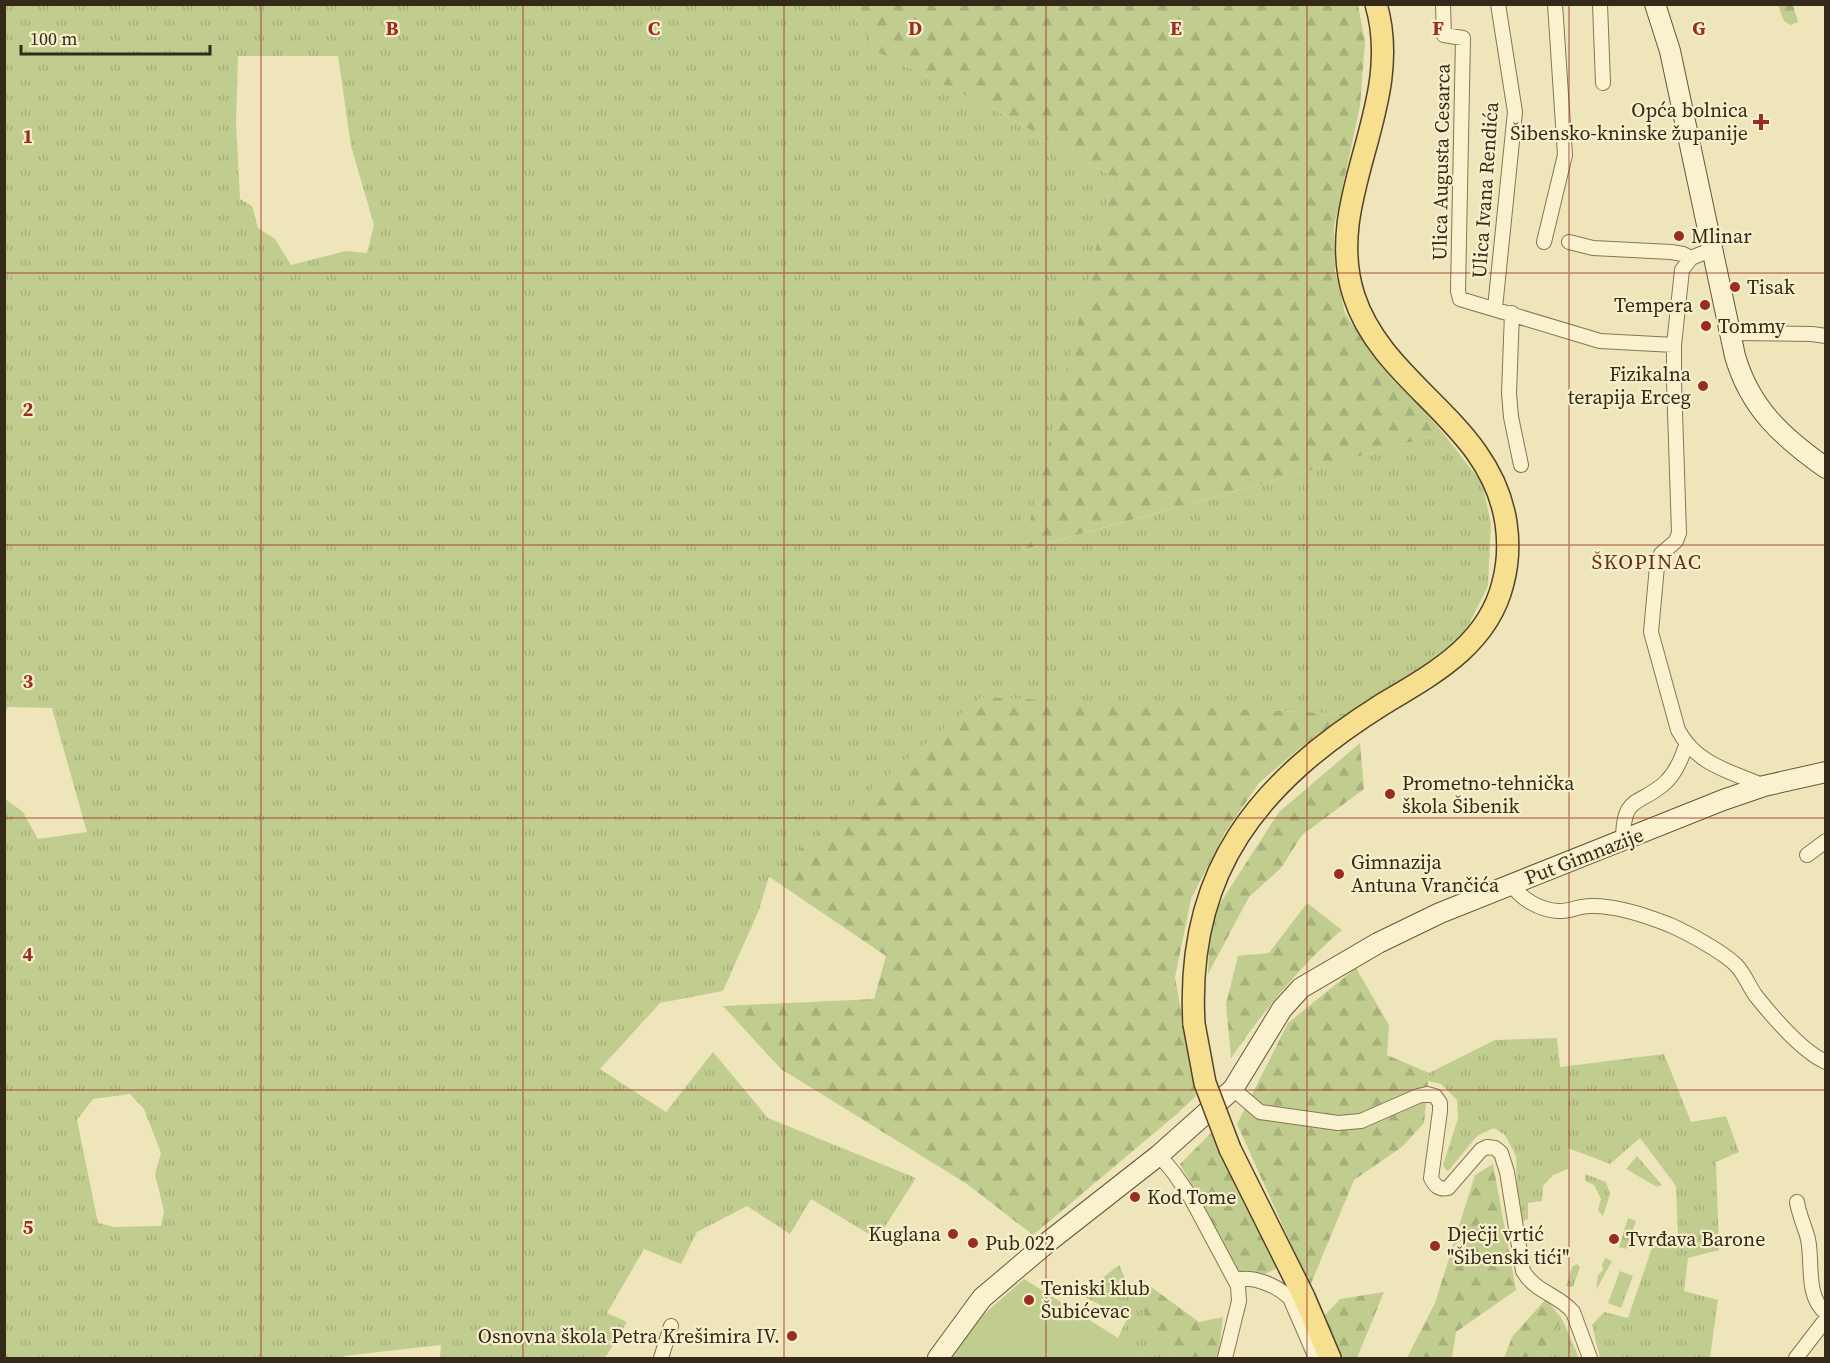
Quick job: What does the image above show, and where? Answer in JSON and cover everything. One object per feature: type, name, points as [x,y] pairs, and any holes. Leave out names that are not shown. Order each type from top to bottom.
[{"type":"main road","points":[[1323,1358],[1305,1297],[1230,1149],[1205,1083],[1194,1024],[1193,997],[1194,970],[1204,914],[1216,880],[1244,827],[1271,792],[1305,759],[1337,734],[1449,663],[1470,644],[1495,606],[1503,586],[1508,560],[1504,505],[1494,478],[1476,449],[1376,339],[1363,318],[1354,296],[1347,260],[1347,237],[1354,192],[1377,109],[1383,64],[1382,28],[1376,4]]},
{"type":"street","name":"Ulica Augusta Cesarca","points":[[1443,4],[1444,35],[1463,38],[1458,291],[1460,299],[1495,308]]},
{"type":"street","name":"Ulica Ivana Rendića","points":[[1495,308],[1515,112],[1498,4]]},
{"type":"street","points":[[1544,242],[1565,155],[1555,4]]},
{"type":"street","points":[[1600,4],[1603,83]]},
{"type":"street","points":[[1656,4],[1670,51],[1741,378],[1762,412],[1796,445],[1826,468]]},
{"type":"street","points":[[1569,242],[1593,248],[1671,252],[1691,258]]},
{"type":"street","points":[[1713,249],[1691,258],[1682,270],[1674,345],[1680,533],[1676,541],[1661,554],[1657,566],[1650,632],[1678,730],[1686,745],[1697,756],[1709,763],[1764,786]]},
{"type":"street","points":[[1495,308],[1600,340],[1674,345]]},
{"type":"street","points":[[1512,313],[1509,393],[1511,417],[1521,465]]},
{"type":"street","points":[[1731,333],[1826,336]]},
{"type":"street","points":[[1623,841],[1623,824],[1627,812],[1636,800],[1666,782],[1683,758],[1686,745]]},
{"type":"street","name":"Put Gimnazije","points":[[938,1359],[982,1298],[1048,1242],[1159,1155],[1233,1089],[1282,1009],[1301,988],[1378,943],[1440,913],[1722,800],[1764,786],[1826,772]]},
{"type":"street","points":[[1807,855],[1826,841]]},
{"type":"street","points":[[1512,885],[1516,892],[1541,907],[1558,911],[1589,906],[1624,910],[1670,925],[1719,952],[1737,966],[1755,995],[1797,1041],[1815,1058],[1826,1062]]},
{"type":"street","points":[[1233,1089],[1260,1112],[1338,1123],[1361,1121],[1418,1096],[1427,1094],[1435,1096],[1440,1103],[1431,1178],[1435,1186],[1442,1189],[1448,1188],[1481,1150],[1487,1147],[1502,1152],[1523,1271],[1529,1281],[1568,1306],[1573,1312],[1590,1359]]},
{"type":"street","points":[[1159,1155],[1191,1198],[1240,1293],[1226,1359]]},
{"type":"street","points":[[1797,1202],[1807,1236],[1815,1297],[1819,1307],[1826,1313]]},
{"type":"street","points":[[1235,1280],[1246,1278],[1283,1291],[1290,1298],[1323,1358]]},
{"type":"street","points":[[1796,1359],[1826,1319]]},
{"type":"street","points":[[661,1359],[671,1326]]},
{"type":"green space","points":[[5,5],[847,5],[879,53],[994,109],[1113,177],[1024,550],[1443,433],[1482,483],[1491,524],[1488,586],[1463,636],[1425,665],[1348,714],[981,698],[769,876],[759,910],[723,991],[660,1003],[600,1069],[666,1112],[713,1052],[768,1118],[916,1178],[877,1239],[811,1199],[790,1234],[747,1206],[697,1232],[681,1264],[644,1249],[607,1313],[627,1322],[605,1358],[440,1358],[441,1345],[344,1356],[344,1358],[5,1358],[5,799],[23,812],[38,839],[87,832],[52,708],[8,707],[5,712]],"holes":[[[238,56],[338,56],[351,146],[374,225],[367,253],[346,251],[291,265],[275,239],[258,228],[252,206],[240,199],[236,122]],[[130,1094],[144,1109],[161,1153],[155,1174],[164,1211],[161,1226],[114,1227],[98,1223],[77,1120],[93,1099]]]},
{"type":"green space","points":[[847,5],[1358,5],[1365,42],[1360,106],[1334,227],[1335,271],[1345,313],[1364,342],[1443,433],[1023,550],[1113,177],[994,109],[879,53]]},
{"type":"green space","points":[[1778,5],[1793,5],[1798,22],[1791,25],[1784,21]]},
{"type":"green space","points":[[981,697],[1348,714],[1300,748],[1259,783],[1226,831],[1191,899],[1175,977],[1196,1096],[1033,1235],[967,1184],[781,1069],[723,1006],[874,999],[886,956],[768,876]]},
{"type":"green space","points":[[1360,743],[1364,789],[1302,835],[1281,868],[1249,897],[1208,974],[1210,919],[1279,812]]},
{"type":"green space","points":[[1307,903],[1342,930],[1282,991],[1231,1058],[1226,1004],[1238,956],[1269,953]]},
{"type":"green space","points":[[1356,968],[1389,1025],[1387,1055],[1429,1073],[1424,1123],[1402,1147],[1354,1180],[1310,1286],[1237,1124],[1288,1023]]},
{"type":"green space","points":[[1557,1038],[1560,1067],[1664,1054],[1691,1122],[1726,1116],[1739,1152],[1716,1162],[1719,1250],[1688,1258],[1684,1291],[1718,1300],[1710,1358],[1600,1358],[1592,1325],[1604,1312],[1628,1318],[1655,1239],[1678,1236],[1676,1186],[1640,1138],[1610,1164],[1568,1148],[1568,1169],[1553,1175],[1543,1186],[1542,1201],[1528,1203],[1528,1219],[1521,1222],[1518,1211],[1516,1156],[1505,1135],[1494,1128],[1477,1136],[1449,1170],[1447,1171],[1443,1165],[1458,1118],[1457,1100],[1441,1084],[1428,1081],[1429,1073],[1495,1040]]},
{"type":"green space","points":[[1211,1133],[1279,1267],[1245,1284],[1180,1164]]},
{"type":"green space","points":[[1637,1156],[1662,1185],[1657,1187],[1626,1169]]},
{"type":"green space","points":[[1493,1164],[1516,1290],[1456,1332],[1452,1358],[1407,1358],[1435,1303],[1475,1175]]},
{"type":"green space","points":[[1585,1174],[1606,1182],[1610,1194],[1603,1216],[1598,1210],[1601,1199],[1594,1185],[1585,1181]]},
{"type":"green space","points":[[1628,1218],[1636,1221],[1626,1249],[1619,1247]]},
{"type":"green space","points":[[1605,1258],[1612,1261],[1596,1290],[1598,1275],[1603,1270],[1602,1265]]},
{"type":"green space","points":[[1577,1264],[1580,1267],[1573,1287],[1566,1286],[1572,1267]]},
{"type":"green space","points":[[1119,1265],[1130,1289],[1172,1358],[1135,1358],[1137,1353],[1118,1338],[1127,1319],[1081,1295]]},
{"type":"green space","points":[[1620,1271],[1633,1276],[1621,1308],[1608,1303]]},
{"type":"green space","name":"Teniski klub Šubićevac","points":[[1024,1279],[1118,1338],[1137,1353],[1135,1358],[948,1358],[975,1322]]},
{"type":"green space","points":[[1147,1284],[1199,1322],[1223,1317],[1218,1358],[1172,1358],[1130,1289]]},
{"type":"green space","points":[[1384,1292],[1357,1358],[1337,1358],[1323,1317],[1340,1299]]},
{"type":"green space","points":[[1546,1299],[1562,1319],[1540,1358],[1504,1358],[1512,1337]]},
{"type":"green space","points":[[1562,1319],[1579,1358],[1540,1358]]},
{"type":"place","name":"Opća bolnica Šibensko-kninske županije","points":[[1761,122]]},
{"type":"place","name":"Mlinar","points":[[1679,236]]},
{"type":"place","name":"Tisak","points":[[1735,287]]},
{"type":"place","name":"Tempera","points":[[1705,305]]},
{"type":"place","name":"Tommy","points":[[1706,326]]},
{"type":"place","name":"Fizikalna terapija Erceg","points":[[1703,386]]},
{"type":"place","name":"Prometno-tehnička škola Šibenik","points":[[1390,794]]},
{"type":"place","name":"Gimnazija Antuna Vrančića","points":[[1339,874]]},
{"type":"place","name":"Kod Tome","points":[[1135,1197]]},
{"type":"place","name":"Kuglana","points":[[953,1234]]},
{"type":"place","name":"Tvrđava Barone","points":[[1614,1239]]},
{"type":"place","name":"Pub 022","points":[[973,1243]]},
{"type":"place","name":"Dječji vrtić \"Šibenski tići\"","points":[[1435,1246]]},
{"type":"place","name":"Teniski klub Šubićevac","points":[[1029,1300]]},
{"type":"place","name":"Osnovna škola Petra Krešimira IV.","points":[[792,1336]]},
{"type":"district","name":"ŠKOPINAC","points":[[1647,562]]}]
